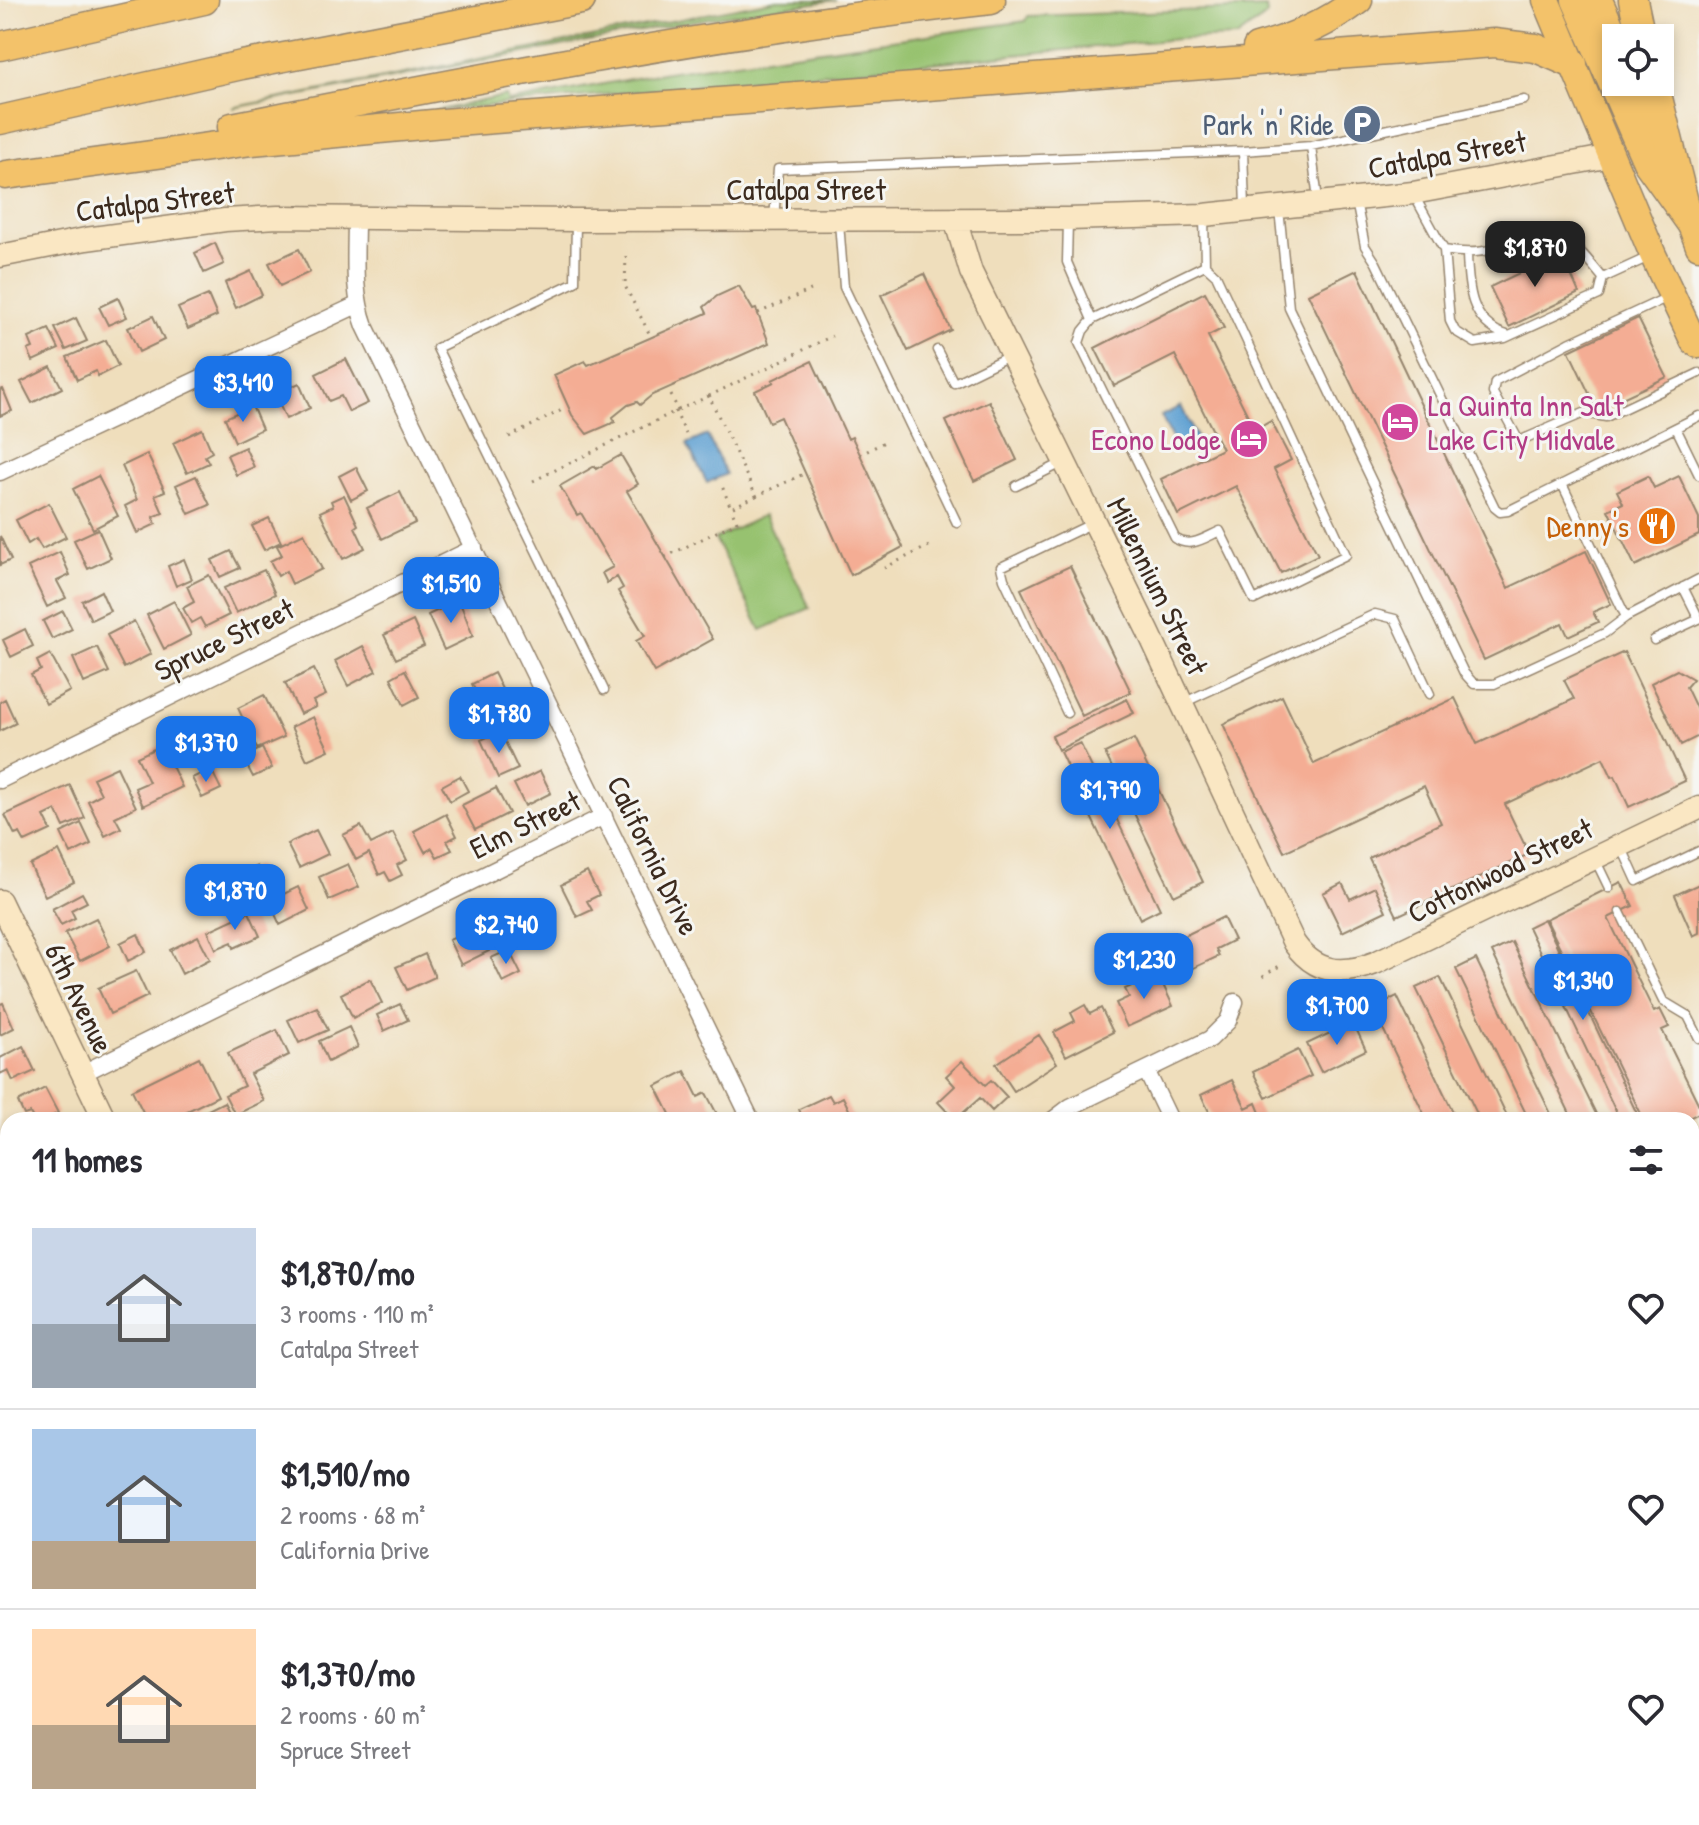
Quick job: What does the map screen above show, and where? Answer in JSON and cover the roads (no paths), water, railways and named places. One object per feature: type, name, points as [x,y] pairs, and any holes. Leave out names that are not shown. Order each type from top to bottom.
[{"type":"highway","points":[[0,46],[204,0]]},
{"type":"highway","points":[[0,120],[242,65],[581,0]]},
{"type":"highway","points":[[3,176],[164,140],[572,61],[792,25],[991,0]]},
{"type":"highway","points":[[1190,65],[1292,38],[1327,21],[1358,0]]},
{"type":"highway","points":[[1576,0],[1647,162],[1694,234]]},
{"type":"highway","points":[[1633,0],[1638,24]]},
{"type":"highway","points":[[3,176],[252,141],[427,124],[1494,43],[1536,48],[1573,64]]},
{"type":"highway","points":[[1658,96],[1694,234]]},
{"type":"main road","points":[[1546,0],[1653,255],[1694,342],[1699,345]]},
{"type":"main road","points":[[1599,0],[1609,24]]},
{"type":"main road","points":[[1640,96],[1694,234]]},
{"type":"street","name":"Catalpa Street","points":[[0,256],[86,239],[225,220],[1068,219],[1204,215],[1413,193],[1611,156]]},
{"type":"street","name":"California Drive","points":[[356,218],[357,305],[365,326],[747,1112]]},
{"type":"street","name":"Millennium Street","points":[[955,219],[971,272],[1182,704],[1294,943],[1303,955],[1323,968]]},
{"type":"street","points":[[0,472],[357,305]]},
{"type":"street","name":"Spruce Street","points":[[0,780],[474,548]]},
{"type":"street","name":"Cottonwood Street","points":[[1323,968],[1359,970],[1699,808]]},
{"type":"street","name":"Elm Street","points":[[83,1073],[604,816]]},
{"type":"street","name":"6th Avenue","points":[[0,901],[101,1112]]},
{"type":"street","points":[[1063,1112],[1210,1039],[1228,1021],[1235,1002]]},
{"type":"street","points":[[1146,1070],[1166,1112]]},
{"type":"lane","points":[[774,219],[778,169],[1311,146],[1524,100]]},
{"type":"lane","points":[[1311,146],[1318,205]]},
{"type":"lane","points":[[1243,151],[1245,212]]},
{"type":"lane","points":[[1413,193],[1444,250],[1450,321],[1455,331],[1475,343],[1509,336],[1599,295],[1603,278]]},
{"type":"lane","points":[[1356,200],[1365,246],[1495,508],[1500,512],[1508,511],[1699,416]]},
{"type":"lane","points":[[1279,209],[1289,308],[1464,673],[1474,684],[1494,684],[1605,633],[1626,617],[1699,579]]},
{"type":"lane","points":[[1204,215],[1205,265],[1216,275],[1346,555],[1254,600],[1220,531],[1191,544],[1175,538],[1079,343],[1083,331],[1092,320],[1205,265]]},
{"type":"lane","points":[[839,219],[844,287],[957,523]]},
{"type":"lane","points":[[1068,219],[1067,262],[1092,320]]},
{"type":"lane","points":[[576,220],[575,282],[437,348],[604,690]]},
{"type":"lane","points":[[1444,250],[1467,254],[1492,250],[1543,233],[1561,236],[1576,246],[1603,278]]},
{"type":"lane","points":[[1467,254],[1468,291],[1476,310],[1489,327],[1509,336]]},
{"type":"lane","points":[[1603,278],[1653,255]]},
{"type":"lane","points":[[1672,295],[1495,382],[1493,393],[1519,441],[1584,413],[1606,417],[1699,373]]},
{"type":"lane","points":[[937,350],[954,383],[1011,355]]},
{"type":"lane","points":[[1676,428],[1699,475]]},
{"type":"lane","points":[[1016,486],[1064,462]]},
{"type":"lane","points":[[1562,484],[1626,617]]},
{"type":"lane","points":[[1067,713],[1001,567],[1094,523]]},
{"type":"lane","points":[[1654,640],[1699,619],[1683,587]]},
{"type":"lane","points":[[1182,704],[1375,614],[1395,619],[1430,694]]},
{"type":"lane","points":[[1621,845],[1637,881],[1699,851]]},
{"type":"lane","points":[[1595,858],[1609,888]]},
{"type":"lane","points":[[1620,912],[1663,1001],[1688,1016],[1699,1038]]},
{"type":"lane","points":[[1688,1016],[1699,1011]]},
{"type":"water","points":[[1181,406],[1197,439],[1177,449],[1161,416]]},
{"type":"water","points":[[707,435],[726,474],[707,483],[687,444]]},
{"type":"place","name":"Park 'n' Ride","points":[[1362,124]]},
{"type":"place","name":"La Quinta Inn Salt Lake City Midvale","points":[[1400,422]]},
{"type":"place","name":"Econo Lodge","points":[[1249,439]]},
{"type":"place","name":"Denny's","points":[[1657,526]]}]
